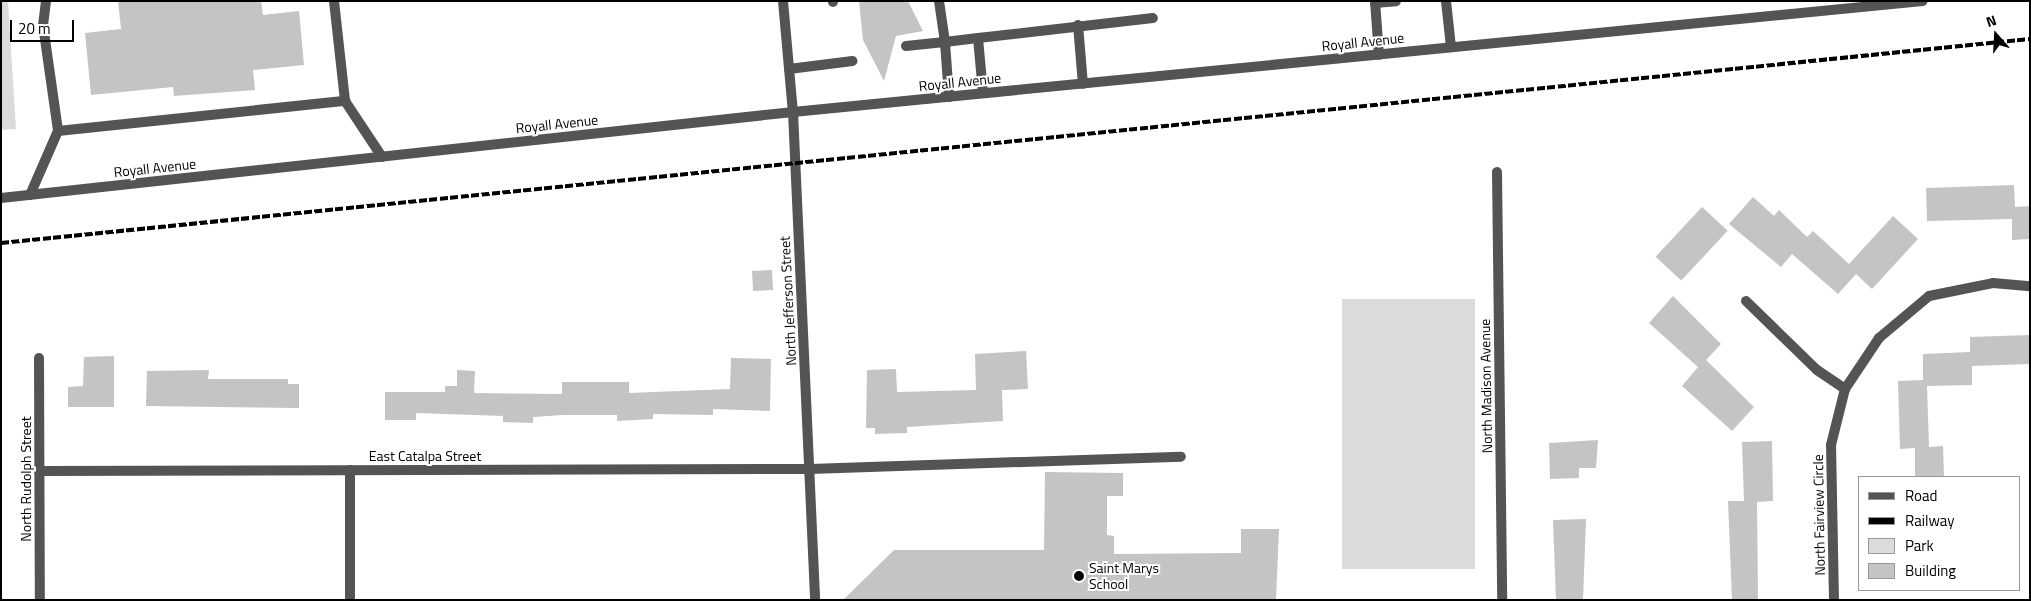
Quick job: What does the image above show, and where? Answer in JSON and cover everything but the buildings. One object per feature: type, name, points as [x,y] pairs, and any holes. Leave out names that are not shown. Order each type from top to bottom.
[{"type":"street","points":[[30,195],[58,131],[43,25],[46,1]]},
{"type":"street","points":[[334,1],[345,101],[382,157]]},
{"type":"street","name":"North Jefferson Street","points":[[782,1],[793,112],[815,600]]},
{"type":"street","points":[[939,1],[945,42],[949,97]]},
{"type":"street","points":[[1379,54],[1375,2],[1396,1]]},
{"type":"street","points":[[1446,1],[1451,47]]},
{"type":"street","name":"Royall Avenue","points":[[1,198],[793,112],[1923,1]]},
{"type":"street","points":[[906,46],[1153,18]]},
{"type":"street","points":[[1078,25],[1083,84]]},
{"type":"street","points":[[978,38],[983,93]]},
{"type":"street","points":[[789,69],[852,61]]},
{"type":"street","points":[[58,131],[345,101]]},
{"type":"street","name":"North Madison Avenue","points":[[1497,172],[1502,600]]},
{"type":"street","name":"North Fairview Circle","points":[[1834,600],[1831,445],[1845,389],[1879,338],[1929,296],[1993,283],[2030,286]]},
{"type":"street","points":[[1746,301],[1817,370],[1845,389]]},
{"type":"street","name":"North Rudolph Street","points":[[39,358],[40,600]]},
{"type":"street","name":"East Catalpa Street","points":[[40,471],[810,469],[1181,457]]},
{"type":"street","points":[[350,470],[350,600]]},
{"type":"green space","points":[[1,1],[8,1],[16,129],[1,130]]},
{"type":"green space","points":[[1342,299],[1475,299],[1475,569],[1342,569]]},
{"type":"railway","points":[[1,243],[2030,39]]},
{"type":"place","name":"Saint Marys School","points":[[1079,576]]}]
